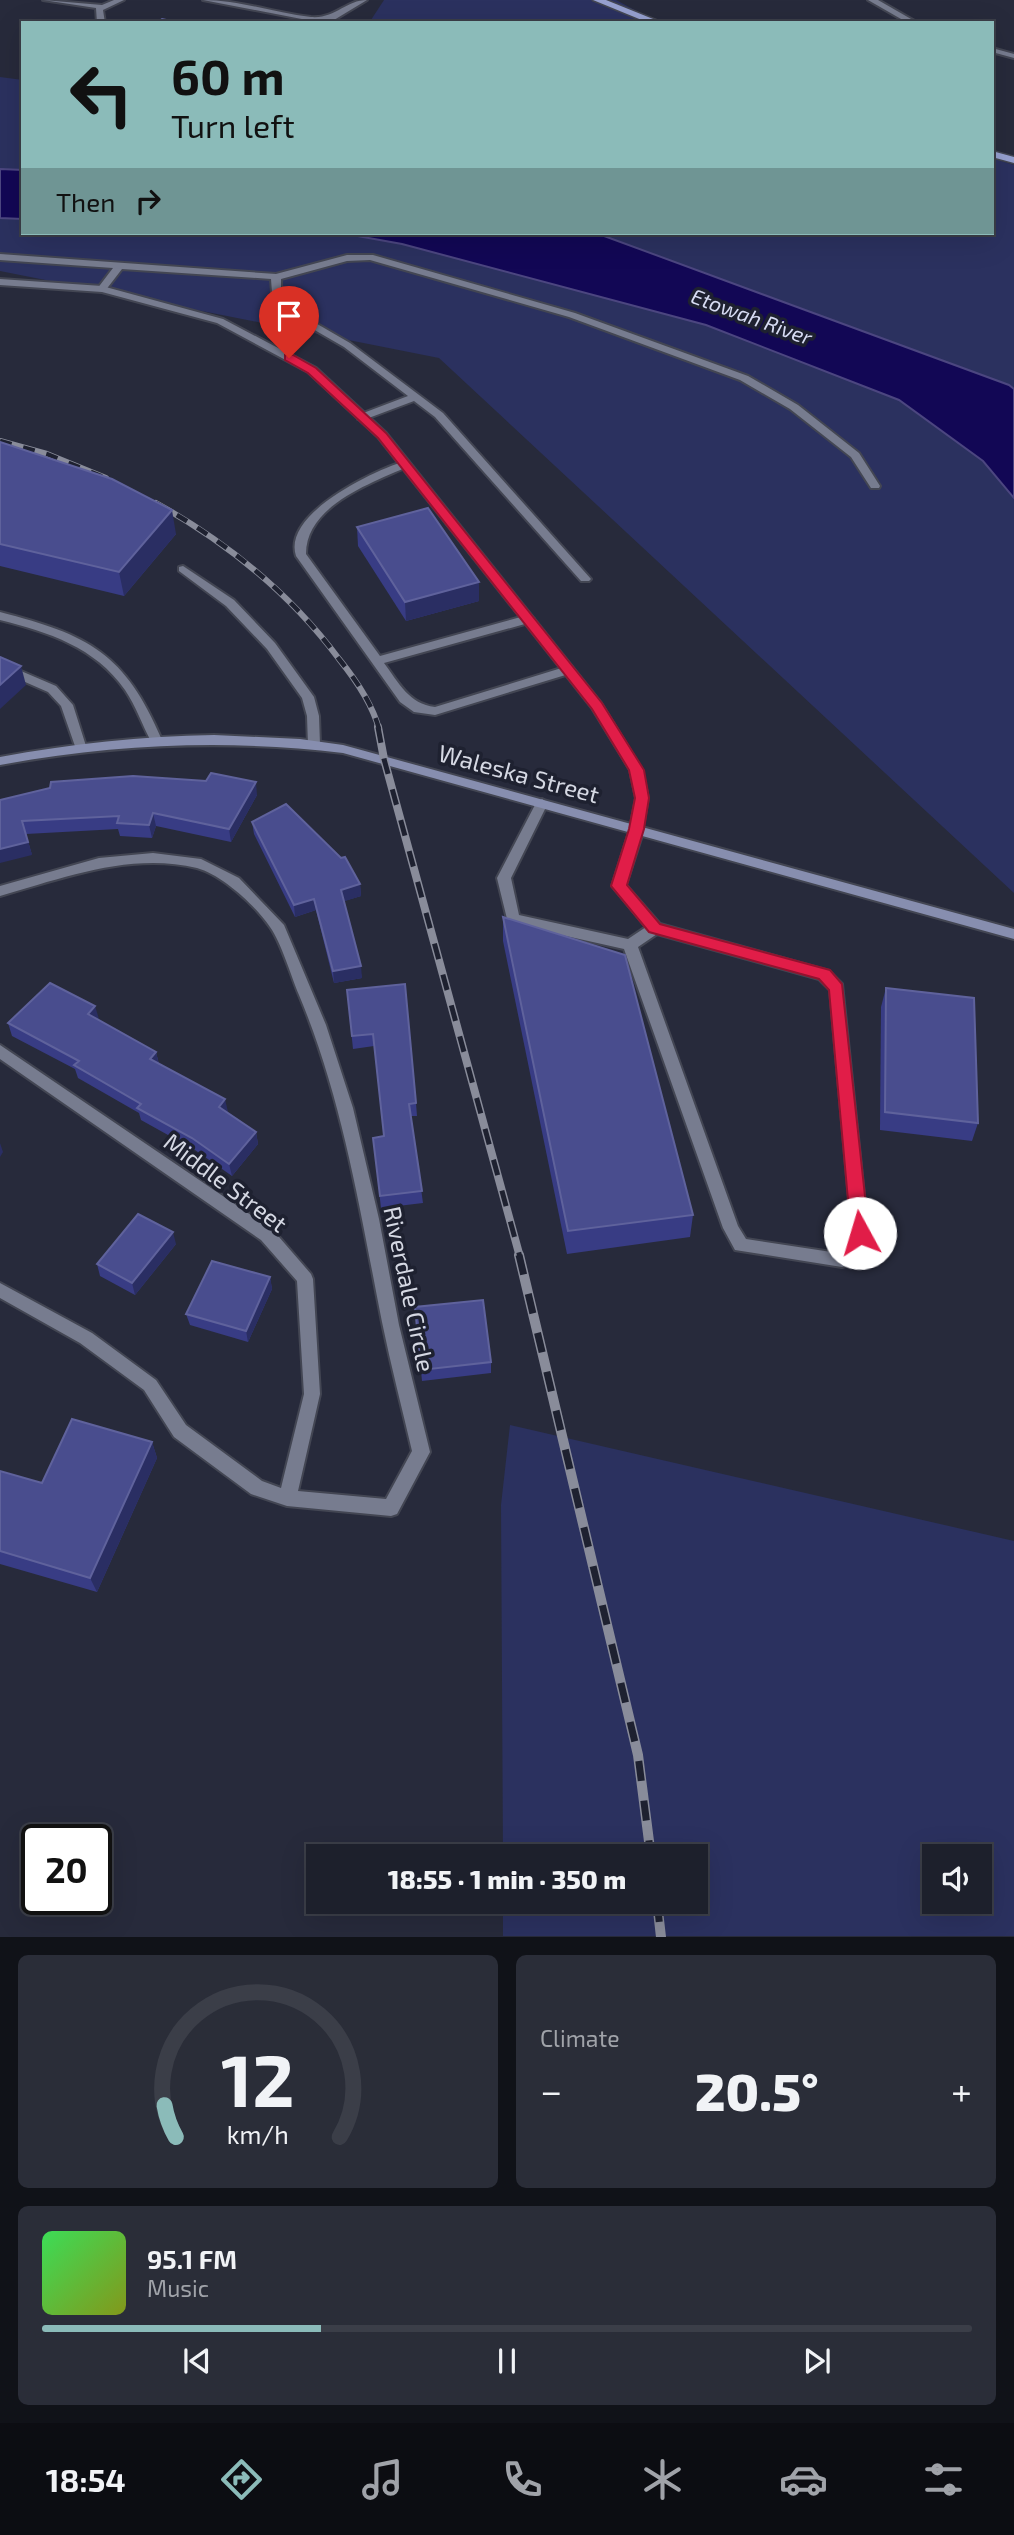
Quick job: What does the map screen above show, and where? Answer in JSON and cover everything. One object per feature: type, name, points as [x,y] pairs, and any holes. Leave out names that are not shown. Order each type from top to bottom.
[{"type":"main road","points":[[607,1],[653,21]]},
{"type":"main road","points":[[994,155],[1014,160]]},
{"type":"main road","name":"Waleska Street","points":[[0,761],[80,746],[156,740],[250,740],[314,745],[384,759],[1014,934]]},
{"type":"street","points":[[47,0],[102,7],[120,0]]},
{"type":"street","points":[[207,0],[312,19],[331,18],[363,0]]},
{"type":"street","points":[[872,0],[910,21]]},
{"type":"street","points":[[101,21],[99,9],[102,7]]},
{"type":"street","points":[[994,51],[1014,56]]},
{"type":"street","points":[[0,257],[276,277],[348,258],[370,257],[600,325],[744,378],[794,407],[855,455],[875,486]]},
{"type":"street","points":[[102,289],[120,265]]},
{"type":"street","points":[[276,277],[276,304],[347,345],[439,415],[585,579]]},
{"type":"street","points":[[0,282],[102,289],[220,321],[312,370],[382,435],[597,706],[636,770],[642,798],[637,829],[619,886],[654,928],[824,975],[836,988],[860,1233],[842,1260],[741,1245],[731,1228],[630,944]]},
{"type":"street","points":[[362,417],[415,397]]},
{"type":"street","points":[[405,464],[357,485],[317,516],[302,537],[300,554],[404,699],[418,709],[435,711],[568,670]]},
{"type":"street","points":[[183,569],[230,603],[271,646],[308,697],[313,716],[314,745]]},
{"type":"street","points":[[0,616],[28,622],[69,637],[111,662],[125,678],[145,711],[156,740]]},
{"type":"street","points":[[377,661],[528,619]]},
{"type":"street","points":[[0,666],[52,689],[67,705],[80,746]]},
{"type":"street","points":[[542,803],[504,878],[513,919],[630,944],[654,928]]},
{"type":"street","name":"Riverdale Circle","points":[[0,891],[99,863],[153,858],[201,864],[234,881],[276,925],[319,1025],[346,1108],[391,1325],[421,1452],[391,1508],[287,1498],[257,1488],[180,1431],[150,1385],[86,1338],[0,1290]]},
{"type":"street","name":"Middle Street","points":[[0,1051],[267,1235],[305,1279],[312,1394],[287,1498]]},
{"type":"shaded area","points":[[384,0],[616,0],[655,21],[370,21]]},
{"type":"shaded area","points":[[0,77],[21,80],[21,235],[994,235],[994,159],[1014,165],[1014,893],[439,358],[0,271]]},
{"type":"shaded area","points":[[510,1425],[1014,1541],[1014,1936],[503,1936],[503,1914],[708,1914],[708,1844],[503,1844],[501,1505]]},
{"type":"water","points":[[0,169],[21,170],[21,219],[0,218]]},
{"type":"water","name":"Etowah River","points":[[352,235],[601,235],[1009,385],[1014,389],[1014,498],[983,461],[899,400],[706,325],[402,244]]},
{"type":"building","points":[[0,442],[112,479],[172,510],[119,572],[0,544]]},
{"type":"building","points":[[428,508],[479,582],[405,602],[357,527]]},
{"type":"building","points":[[0,657],[21,666],[0,685]]},
{"type":"building","points":[[211,773],[256,782],[229,829],[153,813],[149,825],[117,823],[119,816],[22,821],[28,842],[0,849],[0,800],[50,788],[51,782],[133,776],[206,781]]},
{"type":"building","points":[[286,804],[341,858],[345,857],[360,884],[341,890],[361,966],[333,971],[314,899],[294,905],[252,822]]},
{"type":"building","points":[[503,917],[625,955],[693,1215],[568,1231]]},
{"type":"building","points":[[50,983],[95,1006],[88,1014],[156,1052],[150,1059],[225,1099],[219,1107],[256,1132],[229,1164],[192,1138],[137,1108],[141,1104],[74,1065],[79,1061],[8,1023]]},
{"type":"building","points":[[405,984],[416,1103],[409,1104],[422,1191],[380,1196],[373,1138],[384,1136],[373,1034],[352,1036],[347,990]]},
{"type":"building","points":[[886,988],[974,998],[978,1123],[885,1112]]},
{"type":"building","points":[[138,1214],[173,1232],[132,1283],[97,1264]]},
{"type":"building","points":[[212,1261],[270,1277],[246,1331],[186,1314]]},
{"type":"building","points":[[483,1300],[491,1362],[421,1370],[415,1307]]},
{"type":"building","points":[[72,1419],[152,1442],[90,1578],[0,1551],[0,1471],[42,1483]]},
{"type":"railway","points":[[0,441],[47,454],[106,478]]},
{"type":"railway","points":[[156,503],[183,518],[233,553],[300,612],[357,684],[368,701],[379,729]]},
{"type":"railway","points":[[378,727],[384,759],[520,1257]]},
{"type":"railway","points":[[519,1255],[638,1755],[649,1844]]},
{"type":"railway","points":[[658,1914],[661,1937]]},
{"type":"route","points":[[289,358],[312,370],[382,435],[597,706],[636,770],[642,798],[637,829],[619,886],[654,928],[824,975],[836,988],[860,1233]]}]
